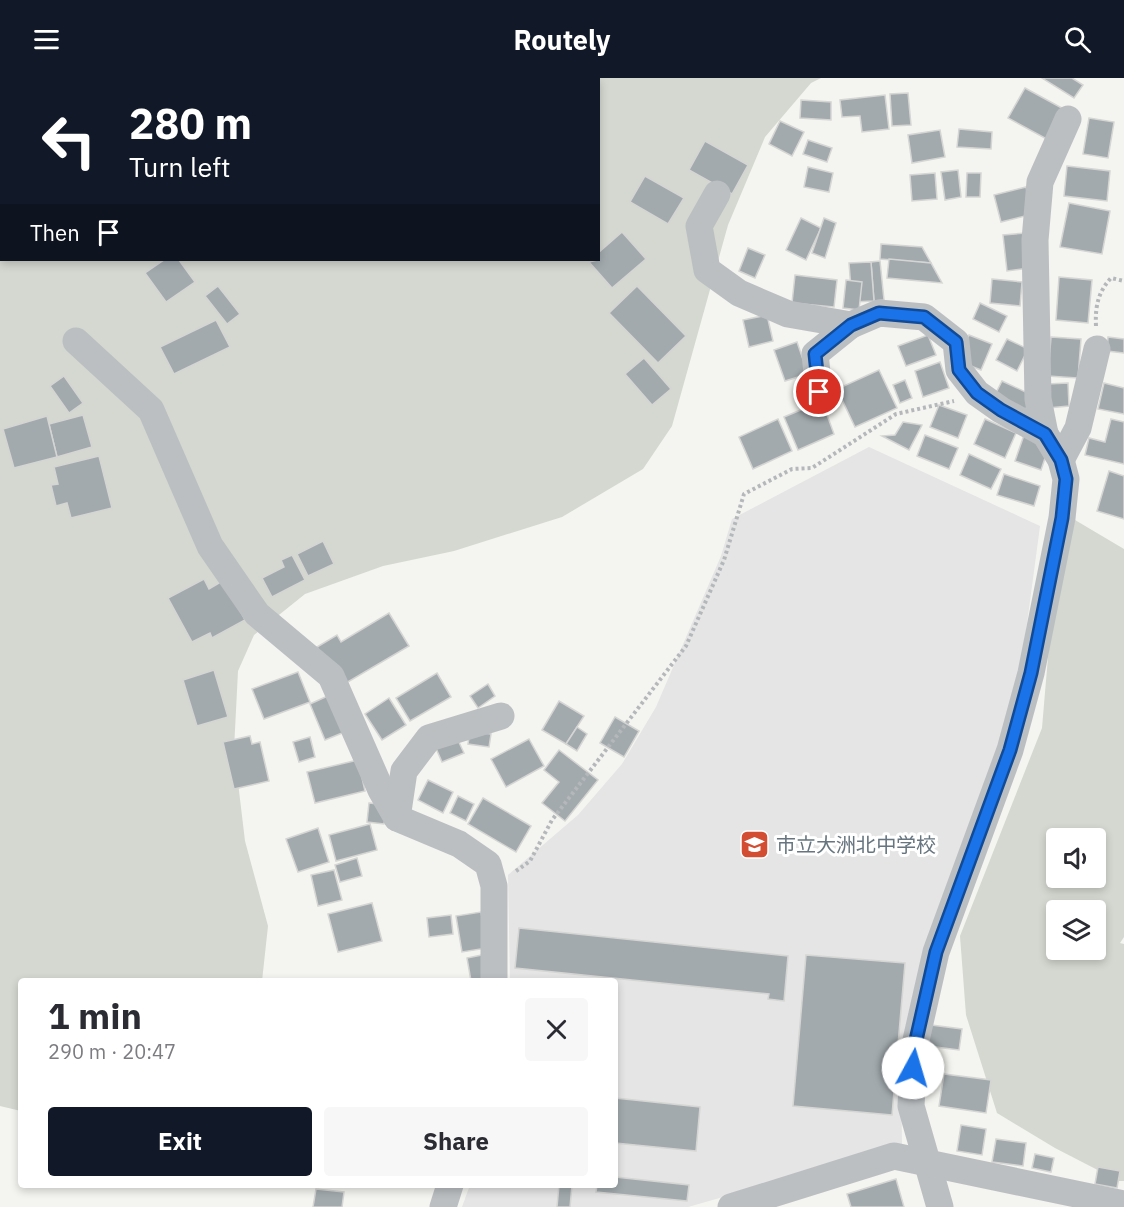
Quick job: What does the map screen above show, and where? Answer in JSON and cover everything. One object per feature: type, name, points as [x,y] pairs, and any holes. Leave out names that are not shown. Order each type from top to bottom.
[{"type":"street","points":[[940,1207],[911,1106],[914,1049],[936,952],[1010,750],[1031,673],[1062,518],[1066,479],[1061,460],[1045,434],[1038,399],[1035,240],[1040,182],[1068,119]]},
{"type":"street","points":[[717,194],[699,226],[707,270],[739,293],[789,314],[851,325]]},
{"type":"street","points":[[819,392],[815,354],[851,325],[879,313],[924,317],[956,342],[959,370],[977,393],[1001,410],[1045,434]]},
{"type":"street","points":[[76,341],[151,410],[210,546],[257,614],[331,676],[381,790],[397,818],[459,844],[488,864],[494,886],[494,978]]},
{"type":"street","points":[[1061,460],[1078,428],[1097,350]]},
{"type":"street","points":[[397,818],[404,771],[429,738],[501,716]]},
{"type":"street","points":[[730,1207],[894,1156],[1002,1181],[1124,1204]]},
{"type":"street","points":[[443,1207],[449,1188]]},
{"type":"path","points":[[1097,350],[1095,308],[1102,288],[1111,279],[1124,281]]},
{"type":"path","points":[[494,886],[530,861],[552,820],[686,646],[724,560],[744,494],[792,469],[812,468],[896,414],[939,406],[977,393]]},
{"type":"shaded area","points":[[600,78],[821,78],[811,83],[765,137],[728,225],[672,426],[643,469],[562,517],[454,551],[383,566],[305,594],[254,635],[238,671],[234,749],[245,841],[268,926],[262,978],[18,978],[18,1110],[0,1106],[0,261],[600,261]]},
{"type":"shaded area","name":"市立大洲北中学校","points":[[869,447],[1040,526],[1021,668],[901,1074],[902,1146],[688,1207],[462,1207],[469,1188],[618,1188],[618,978],[510,978],[508,875],[578,815],[622,764],[656,707],[721,556],[732,519]]},
{"type":"shaded area","points":[[1075,520],[1124,549],[1124,937],[1120,943],[1124,944],[1124,1181],[1119,1181],[1055,1148],[997,1113],[966,1015],[960,936],[1042,728],[1051,622]]},
{"type":"building","points":[[1042,78],[1072,78],[1083,85],[1074,98]]},
{"type":"building","points":[[1025,88],[1071,113],[1054,143],[1008,118]]},
{"type":"building","points":[[908,93],[911,125],[892,126],[890,94]]},
{"type":"building","points":[[885,95],[889,129],[862,132],[860,116],[842,117],[840,100]]},
{"type":"building","points":[[801,100],[831,102],[831,120],[800,118]]},
{"type":"building","points":[[1089,118],[1114,122],[1108,158],[1083,154]]},
{"type":"building","points":[[780,121],[804,132],[792,156],[769,144]]},
{"type":"building","points":[[959,129],[992,132],[991,149],[957,147]]},
{"type":"building","points":[[940,130],[945,157],[912,163],[908,135]]},
{"type":"building","points":[[808,140],[832,148],[827,162],[803,154]]},
{"type":"building","points":[[705,141],[748,165],[732,194],[689,170]]},
{"type":"building","points":[[1067,166],[1110,171],[1107,201],[1064,196]]},
{"type":"building","points":[[808,167],[833,173],[829,192],[804,187]]},
{"type":"building","points":[[958,170],[961,197],[945,200],[941,172]]},
{"type":"building","points":[[935,173],[937,199],[912,201],[910,175]]},
{"type":"building","points":[[967,173],[981,173],[980,197],[966,197]]},
{"type":"building","points":[[645,176],[684,198],[668,224],[630,202]]},
{"type":"building","points":[[1026,187],[1033,214],[1001,222],[994,195]]},
{"type":"building","points":[[1069,203],[1110,211],[1102,254],[1060,247]]},
{"type":"building","points":[[801,218],[821,228],[806,260],[786,250]]},
{"type":"building","points":[[824,218],[836,223],[825,258],[812,253]]},
{"type":"building","points":[[622,232],[646,259],[612,288],[589,262],[600,261],[600,251]]},
{"type":"building","points":[[1026,233],[1030,268],[1007,271],[1003,235]]},
{"type":"building","points":[[881,244],[922,247],[931,263],[880,259]]},
{"type":"building","points":[[748,248],[765,255],[755,278],[739,271]]},
{"type":"building","points":[[889,259],[931,263],[942,283],[887,278]]},
{"type":"building","points":[[163,261],[180,261],[195,282],[166,302],[145,273]]},
{"type":"building","points":[[880,261],[884,300],[874,301],[871,262]]},
{"type":"building","points":[[871,262],[874,301],[852,302],[849,263]]},
{"type":"building","points":[[795,275],[837,280],[834,307],[792,303]]},
{"type":"building","points":[[1059,277],[1092,280],[1088,323],[1056,320]]},
{"type":"building","points":[[992,279],[1022,282],[1020,306],[990,303]]},
{"type":"building","points":[[846,280],[862,282],[859,310],[843,308]]},
{"type":"building","points":[[218,286],[240,314],[227,324],[205,296]]},
{"type":"building","points":[[637,286],[686,336],[658,363],[609,313]]},
{"type":"building","points":[[980,303],[1007,316],[999,332],[973,319]]},
{"type":"building","points":[[767,315],[773,341],[749,347],[743,320]]},
{"type":"building","points":[[216,320],[230,347],[174,374],[160,347]]},
{"type":"building","points":[[928,335],[936,355],[906,366],[898,346]]},
{"type":"building","points":[[969,335],[992,344],[981,370],[958,361]]},
{"type":"building","points":[[1051,337],[1081,339],[1078,378],[1048,376]]},
{"type":"building","points":[[1108,337],[1124,339],[1124,353],[1107,351]]},
{"type":"building","points":[[1007,339],[1028,349],[1017,371],[996,360]]},
{"type":"building","points":[[797,342],[808,374],[785,381],[774,350]]},
{"type":"building","points":[[644,358],[671,389],[652,405],[625,374]]},
{"type":"building","points":[[940,362],[949,388],[923,397],[915,371]]},
{"type":"building","points":[[879,370],[897,408],[855,427],[837,389]]},
{"type":"building","points":[[64,376],[83,403],[69,413],[50,386]]},
{"type":"building","points":[[905,380],[912,398],[900,403],[893,385]]},
{"type":"building","points":[[1002,381],[1032,395],[1025,411],[994,397]]},
{"type":"building","points":[[1068,383],[1069,406],[1048,408],[1047,384]]},
{"type":"building","points":[[1104,383],[1124,388],[1124,414],[1098,409]]},
{"type":"building","points":[[822,401],[834,434],[798,450],[784,417]]},
{"type":"building","points":[[939,405],[967,415],[958,438],[930,427]]},
{"type":"building","points":[[83,415],[92,447],[57,457],[49,424]]},
{"type":"building","points":[[47,416],[57,457],[14,468],[3,429]]},
{"type":"building","points":[[778,419],[792,451],[753,469],[739,437]]},
{"type":"building","points":[[985,419],[1016,433],[1005,458],[974,444]]},
{"type":"building","points":[[1111,419],[1124,422],[1124,464],[1085,455],[1089,438],[1105,442]]},
{"type":"building","points":[[903,422],[922,425],[909,450],[882,436],[895,435]]},
{"type":"building","points":[[925,435],[958,448],[949,469],[917,456]]},
{"type":"building","points":[[1024,435],[1036,440],[1045,458],[1041,470],[1015,461]]},
{"type":"building","points":[[969,454],[1001,469],[991,489],[960,475]]},
{"type":"building","points":[[99,456],[112,508],[71,518],[67,503],[56,506],[51,485],[58,484],[54,467]]},
{"type":"building","points":[[1109,471],[1124,476],[1124,519],[1097,511]]},
{"type":"building","points":[[1004,474],[1040,486],[1034,506],[997,495]]},
{"type":"building","points":[[323,541],[334,564],[308,576],[297,554]]},
{"type":"building","points":[[292,555],[305,580],[272,597],[262,578],[284,567],[281,560]]},
{"type":"building","points":[[204,579],[209,589],[224,580],[245,620],[212,638],[210,633],[192,642],[168,598]]},
{"type":"building","points":[[389,613],[409,646],[341,686],[317,647],[337,635],[341,642]]},
{"type":"building","points":[[214,670],[228,717],[197,726],[183,680]]},
{"type":"building","points":[[298,672],[310,702],[264,719],[252,689]]},
{"type":"building","points":[[437,673],[451,697],[410,721],[396,698]]},
{"type":"building","points":[[488,684],[495,696],[478,708],[470,696]]},
{"type":"building","points":[[332,694],[347,731],[325,740],[310,704]]},
{"type":"building","points":[[389,698],[406,725],[382,740],[365,714]]},
{"type":"building","points":[[559,701],[584,716],[566,744],[542,730]]},
{"type":"building","points":[[615,717],[639,731],[624,757],[600,743]]},
{"type":"building","points":[[577,727],[587,734],[577,751],[566,744]]},
{"type":"building","points":[[470,731],[491,734],[489,747],[468,744]]},
{"type":"building","points":[[250,736],[252,744],[260,742],[269,781],[234,789],[223,742]]},
{"type":"building","points":[[456,736],[464,753],[442,762],[435,746]]},
{"type":"building","points":[[310,737],[315,757],[299,762],[293,742]]},
{"type":"building","points":[[529,739],[544,766],[506,787],[491,759]]},
{"type":"building","points":[[559,750],[598,780],[565,821],[542,803],[559,782],[544,770]]},
{"type":"building","points":[[358,760],[365,791],[315,803],[307,772]]},
{"type":"building","points":[[428,780],[453,792],[443,813],[418,800]]},
{"type":"building","points":[[458,796],[474,804],[466,821],[450,813]]},
{"type":"building","points":[[483,798],[531,826],[516,852],[468,824]]},
{"type":"building","points":[[369,803],[387,805],[384,824],[367,822]]},
{"type":"building","points":[[370,824],[377,850],[336,861],[329,835]]},
{"type":"building","points":[[318,828],[329,862],[298,872],[286,839]]},
{"type":"building","points":[[357,858],[362,876],[340,882],[335,865]]},
{"type":"building","points":[[334,870],[342,900],[318,906],[311,875]]},
{"type":"building","points":[[372,903],[382,941],[338,952],[328,914]]},
{"type":"building","points":[[481,912],[487,948],[462,952],[456,916]]},
{"type":"building","points":[[451,915],[453,934],[429,937],[427,918]]},
{"type":"building","points":[[519,928],[788,956],[784,1001],[768,999],[769,994],[515,968]]},
{"type":"building","points":[[482,955],[486,978],[470,978],[467,958]]},
{"type":"building","points":[[806,955],[905,963],[892,1115],[793,1106]]},
{"type":"building","points":[[931,1025],[962,1029],[959,1050],[928,1046]]},
{"type":"building","points":[[944,1074],[991,1080],[986,1113],[939,1106]]},
{"type":"building","points":[[618,1098],[700,1107],[696,1151],[618,1143]]},
{"type":"building","points":[[961,1125],[986,1129],[982,1155],[957,1151]]},
{"type":"building","points":[[996,1139],[1026,1143],[1023,1166],[992,1162]]},
{"type":"building","points":[[1035,1154],[1054,1158],[1051,1172],[1032,1168]]},
{"type":"building","points":[[1098,1167],[1120,1171],[1117,1188],[1095,1184]]},
{"type":"building","points":[[618,1177],[689,1185],[687,1201],[596,1192],[597,1188],[618,1188]]},
{"type":"building","points":[[896,1179],[904,1207],[851,1207],[847,1194]]},
{"type":"building","points":[[559,1188],[572,1188],[570,1207],[557,1207]]},
{"type":"building","points":[[316,1189],[344,1192],[342,1207],[313,1207]]},
{"type":"place","name":"市立大洲北中学校","points":[[755,845]]},
{"type":"route","points":[[819,392],[815,354],[851,325],[879,313],[924,317],[956,342],[959,370],[977,393],[1001,410],[1045,434],[1061,460],[1066,479],[1062,518],[1031,673],[1010,750],[936,952],[914,1049],[913,1068]]}]
